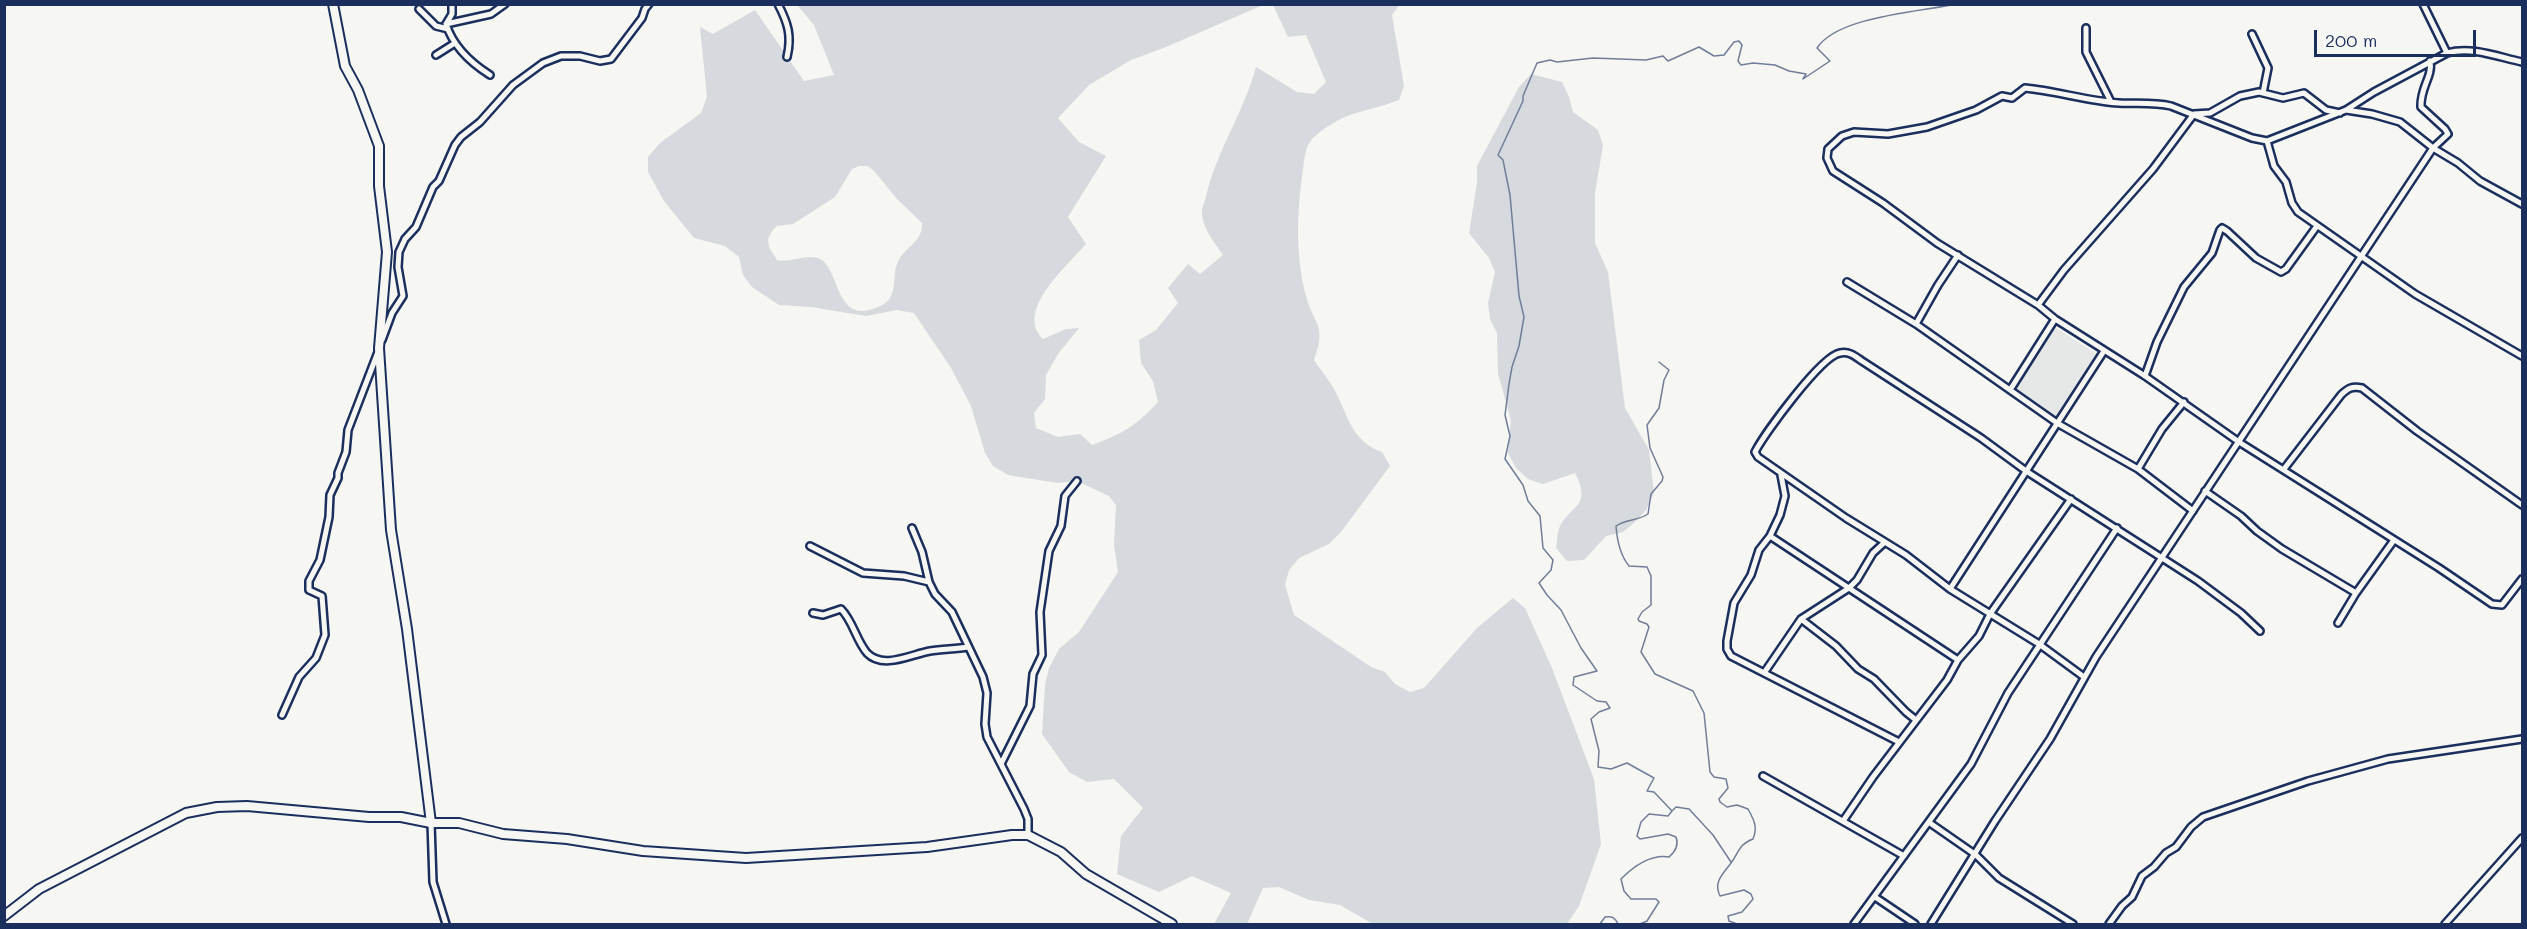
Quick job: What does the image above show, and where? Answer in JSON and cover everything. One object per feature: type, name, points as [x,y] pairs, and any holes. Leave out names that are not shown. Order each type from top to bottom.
[{"type":"street","points":[[333,4],[345,66],[358,90],[379,146],[379,186],[387,252],[379,348],[391,530],[407,629],[431,823],[433,882],[446,924]]},
{"type":"street","points":[[452,4],[452,14],[447,26],[455,43],[477,67],[490,75]]},
{"type":"street","points":[[419,9],[436,26],[447,26],[491,14],[506,4]]},
{"type":"street","points":[[282,716],[299,677],[316,658],[326,635],[321,596],[309,590],[309,581],[320,560],[329,517],[330,495],[346,452],[348,430],[392,313],[402,296],[398,267],[399,252],[405,239],[416,227],[433,187],[440,181],[455,145],[480,122],[513,85],[543,63],[561,56],[580,56],[607,62],[642,18],[645,9],[650,4]]},
{"type":"street","points":[[778,4],[787,21],[791,38],[787,57]]},
{"type":"street","points":[[2423,4],[2447,53]]},
{"type":"street","points":[[2086,28],[2086,52],[2111,102]]},
{"type":"street","points":[[2252,33],[2268,68],[2269,74],[2263,93]]},
{"type":"street","points":[[436,55],[455,43]]},
{"type":"street","points":[[2523,62],[2477,52],[2458,50],[2447,53],[2343,112],[2267,141],[2252,138],[2194,114],[2160,103],[2111,102],[2025,88],[2012,98],[2001,96],[1976,110],[1927,127],[1888,134],[1854,132],[1842,136],[1828,149],[1827,158],[1833,171],[1883,203],[1937,243],[2038,305],[2055,319],[2184,402],[2239,442],[2492,604],[2502,605],[2523,579]]},
{"type":"street","points":[[1931,924],[2010,797],[2050,739],[2085,677],[2161,558],[2433,148],[2448,134],[2421,107],[2421,92],[2429,73],[2430,61]]},
{"type":"street","points":[[2038,305],[2064,270],[2153,169],[2194,114],[2220,110],[2240,96],[2259,92],[2283,98],[2304,93],[2326,110],[2372,114],[2400,122],[2433,148],[2493,189],[2523,204]]},
{"type":"street","points":[[2267,141],[2274,166],[2286,182],[2292,203],[2298,212],[2415,294],[2523,356]]},
{"type":"street","points":[[2145,376],[2157,342],[2184,287],[2212,253],[2222,228],[2256,258],[2281,272],[2317,226]]},
{"type":"street","points":[[1916,324],[1958,255]]},
{"type":"street","points":[[1847,282],[1916,324],[2057,423],[2138,469],[2193,511]]},
{"type":"street","points":[[2010,390],[2055,319]]},
{"type":"street","points":[[1950,589],[2104,351]]},
{"type":"street","points":[[2085,677],[2039,644],[1950,589],[1906,555],[1758,457],[1755,452],[1760,442],[1825,362],[1838,353],[1848,353],[1981,438],[2026,471],[2117,528],[2230,604],[2260,631]]},
{"type":"street","points":[[2284,469],[2341,395],[2347,389],[2362,388],[2417,431],[2523,505]]},
{"type":"street","points":[[2138,469],[2162,429],[2184,402]]},
{"type":"street","points":[[1780,473],[1785,496],[1780,515],[1770,536],[1759,550],[1751,575],[1734,603],[1727,650],[1731,656],[1899,742]]},
{"type":"street","points":[[1001,764],[1030,706],[1033,674],[1042,655],[1040,612],[1049,551],[1061,526],[1065,496],[1077,481]]},
{"type":"street","points":[[2205,491],[2282,549],[2356,593]]},
{"type":"street","points":[[1843,821],[1872,777],[1947,680],[1958,660],[1979,636],[1990,614],[2071,499]]},
{"type":"street","points":[[912,528],[922,552],[934,594],[952,612],[983,677],[987,693],[985,724],[987,737],[1028,819],[1028,835]]},
{"type":"street","points":[[1854,924],[1971,764],[2008,693],[2117,528]]},
{"type":"street","points":[[1770,536],[1958,660]]},
{"type":"street","points":[[2338,623],[2356,593],[2394,540]]},
{"type":"street","points":[[1764,673],[1801,619],[1850,588],[1873,553],[1885,542]]},
{"type":"street","points":[[810,546],[863,573],[904,576],[929,582]]},
{"type":"street","points":[[813,613],[824,615],[841,609],[848,617],[852,629],[867,653],[875,659],[888,661],[931,651],[968,647]]},
{"type":"street","points":[[1801,619],[1836,646],[1858,669],[1875,679],[1916,720]]},
{"type":"street","points":[[2109,924],[2132,897],[2142,876],[2166,853],[2176,847],[2194,824],[2203,817],[2308,781],[2388,759],[2523,739]]},
{"type":"street","points":[[1763,776],[1904,856]]},
{"type":"street","points":[[4,916],[39,889],[186,813],[217,807],[247,806],[369,817],[401,817],[431,823],[459,823],[503,834],[567,839],[643,851],[746,858],[927,847],[1012,835],[1028,835],[1061,852],[1092,877],[1172,924]]},
{"type":"street","points":[[1930,823],[1976,855],[1999,878],[2073,924]]},
{"type":"street","points":[[2445,924],[2523,838]]},
{"type":"street","points":[[1875,897],[1915,924]]},
{"type":"shaded area","points":[[832,4],[1263,5],[1131,60],[1089,85],[1058,118],[1079,142],[1106,156],[1068,217],[1086,244],[1047,289],[1039,302],[1035,315],[1036,328],[1043,339],[1066,329],[1079,328],[1058,354],[1046,375],[1045,399],[1034,413],[1036,428],[1058,437],[1080,434],[1092,445],[1128,428],[1158,402],[1153,381],[1141,363],[1139,340],[1156,330],[1178,303],[1168,288],[1188,264],[1200,274],[1223,255],[1207,230],[1202,210],[1217,163],[1245,100],[1256,67],[1297,92],[1314,94],[1326,82],[1306,35],[1288,37],[1273,5],[1399,5],[1392,15],[1404,86],[1399,100],[1343,118],[1325,128],[1312,139],[1304,159],[1298,216],[1302,280],[1319,332],[1318,348],[1314,360],[1333,387],[1356,433],[1371,447],[1382,452],[1390,466],[1341,532],[1329,544],[1299,558],[1289,570],[1285,585],[1294,615],[1371,667],[1385,672],[1395,684],[1410,692],[1424,688],[1477,628],[1513,598],[1525,608],[1552,668],[1594,779],[1601,844],[1579,906],[1567,924],[1373,924],[1340,905],[1309,900],[1279,887],[1263,888],[1247,924],[1214,924],[1231,893],[1192,876],[1159,892],[1117,874],[1121,836],[1143,808],[1114,779],[1087,782],[1069,772],[1042,734],[1045,685],[1049,668],[1059,649],[1079,632],[1118,572],[1114,545],[1116,505],[1109,496],[1077,481],[1058,483],[1008,475],[993,466],[985,453],[971,406],[951,368],[914,313],[897,310],[866,316],[811,307],[779,305],[752,287],[743,275],[739,257],[725,246],[694,238],[664,201],[648,172],[648,157],[660,143],[701,113],[707,97],[700,27],[713,34],[755,10],[804,81],[834,75],[814,25],[798,6]],"holes":[[[868,166],[922,223],[916,240],[897,264],[890,298],[879,307],[860,311],[851,308],[844,301],[825,263],[813,257],[777,260],[769,247],[768,239],[777,226],[793,224],[835,197],[852,169]]]},
{"type":"shaded area","points":[[1531,74],[1562,82],[1573,112],[1598,130],[1603,145],[1595,193],[1595,243],[1608,272],[1625,408],[1649,450],[1654,493],[1646,510],[1635,522],[1623,532],[1606,536],[1584,560],[1567,561],[1556,548],[1559,529],[1577,505],[1582,493],[1575,473],[1543,484],[1528,479],[1516,468],[1508,453],[1511,420],[1498,374],[1497,333],[1490,319],[1488,303],[1495,272],[1489,258],[1469,233],[1477,183],[1477,166],[1519,87]]},
{"type":"shaded area","points":[[2053,326],[2097,354],[2057,417],[2013,390]]},
{"type":"waterway","points":[[1640,924],[1647,921],[1659,902],[1656,899],[1631,899],[1624,891],[1621,879],[1643,862],[1655,857],[1669,857],[1673,852],[1677,845],[1676,837],[1668,834],[1640,839],[1637,836],[1641,822],[1649,814],[1668,816],[1672,811],[1654,792],[1647,791],[1654,778],[1627,763],[1611,769],[1598,767],[1599,751],[1591,719],[1599,712],[1610,708],[1606,702],[1597,701],[1573,685],[1574,677],[1597,671],[1581,648],[1561,610],[1539,583],[1551,570],[1553,560],[1543,548],[1540,516],[1528,501],[1523,485],[1505,459],[1510,436],[1505,415],[1509,384],[1524,317],[1519,296],[1510,195],[1503,160],[1498,155],[1523,101],[1537,63],[1550,60],[1557,62],[1593,58],[1646,60],[1663,56],[1668,61],[1699,47],[1714,56],[1724,55],[1734,42],[1739,41],[1742,45],[1738,61],[1741,65],[1753,63],[1775,65],[1789,71],[1806,74],[1803,79],[1830,61],[1817,48],[1828,37],[1843,29],[1881,17],[1956,4]]},
{"type":"waterway","points":[[1968,4],[1986,4]]},
{"type":"waterway","points":[[1659,362],[1669,370],[1664,380],[1659,408],[1647,425],[1650,448],[1663,477],[1651,494],[1648,514],[1616,526],[1617,537],[1621,552],[1629,566],[1647,567],[1651,576],[1651,605],[1642,612],[1638,619],[1649,627],[1641,652],[1655,674],[1693,691],[1704,713],[1710,772],[1714,777],[1726,779],[1728,788],[1719,799],[1720,802],[1727,807],[1737,805],[1748,809],[1755,824],[1753,839],[1742,846],[1718,882],[1720,896],[1744,890],[1751,894],[1753,899],[1742,912],[1728,916],[1729,921],[1737,924]]},
{"type":"waterway","points":[[1673,810],[1676,807],[1689,809],[1713,835],[1731,862]]},
{"type":"waterway","points":[[1600,924],[1605,917],[1613,918],[1618,924]]}]
